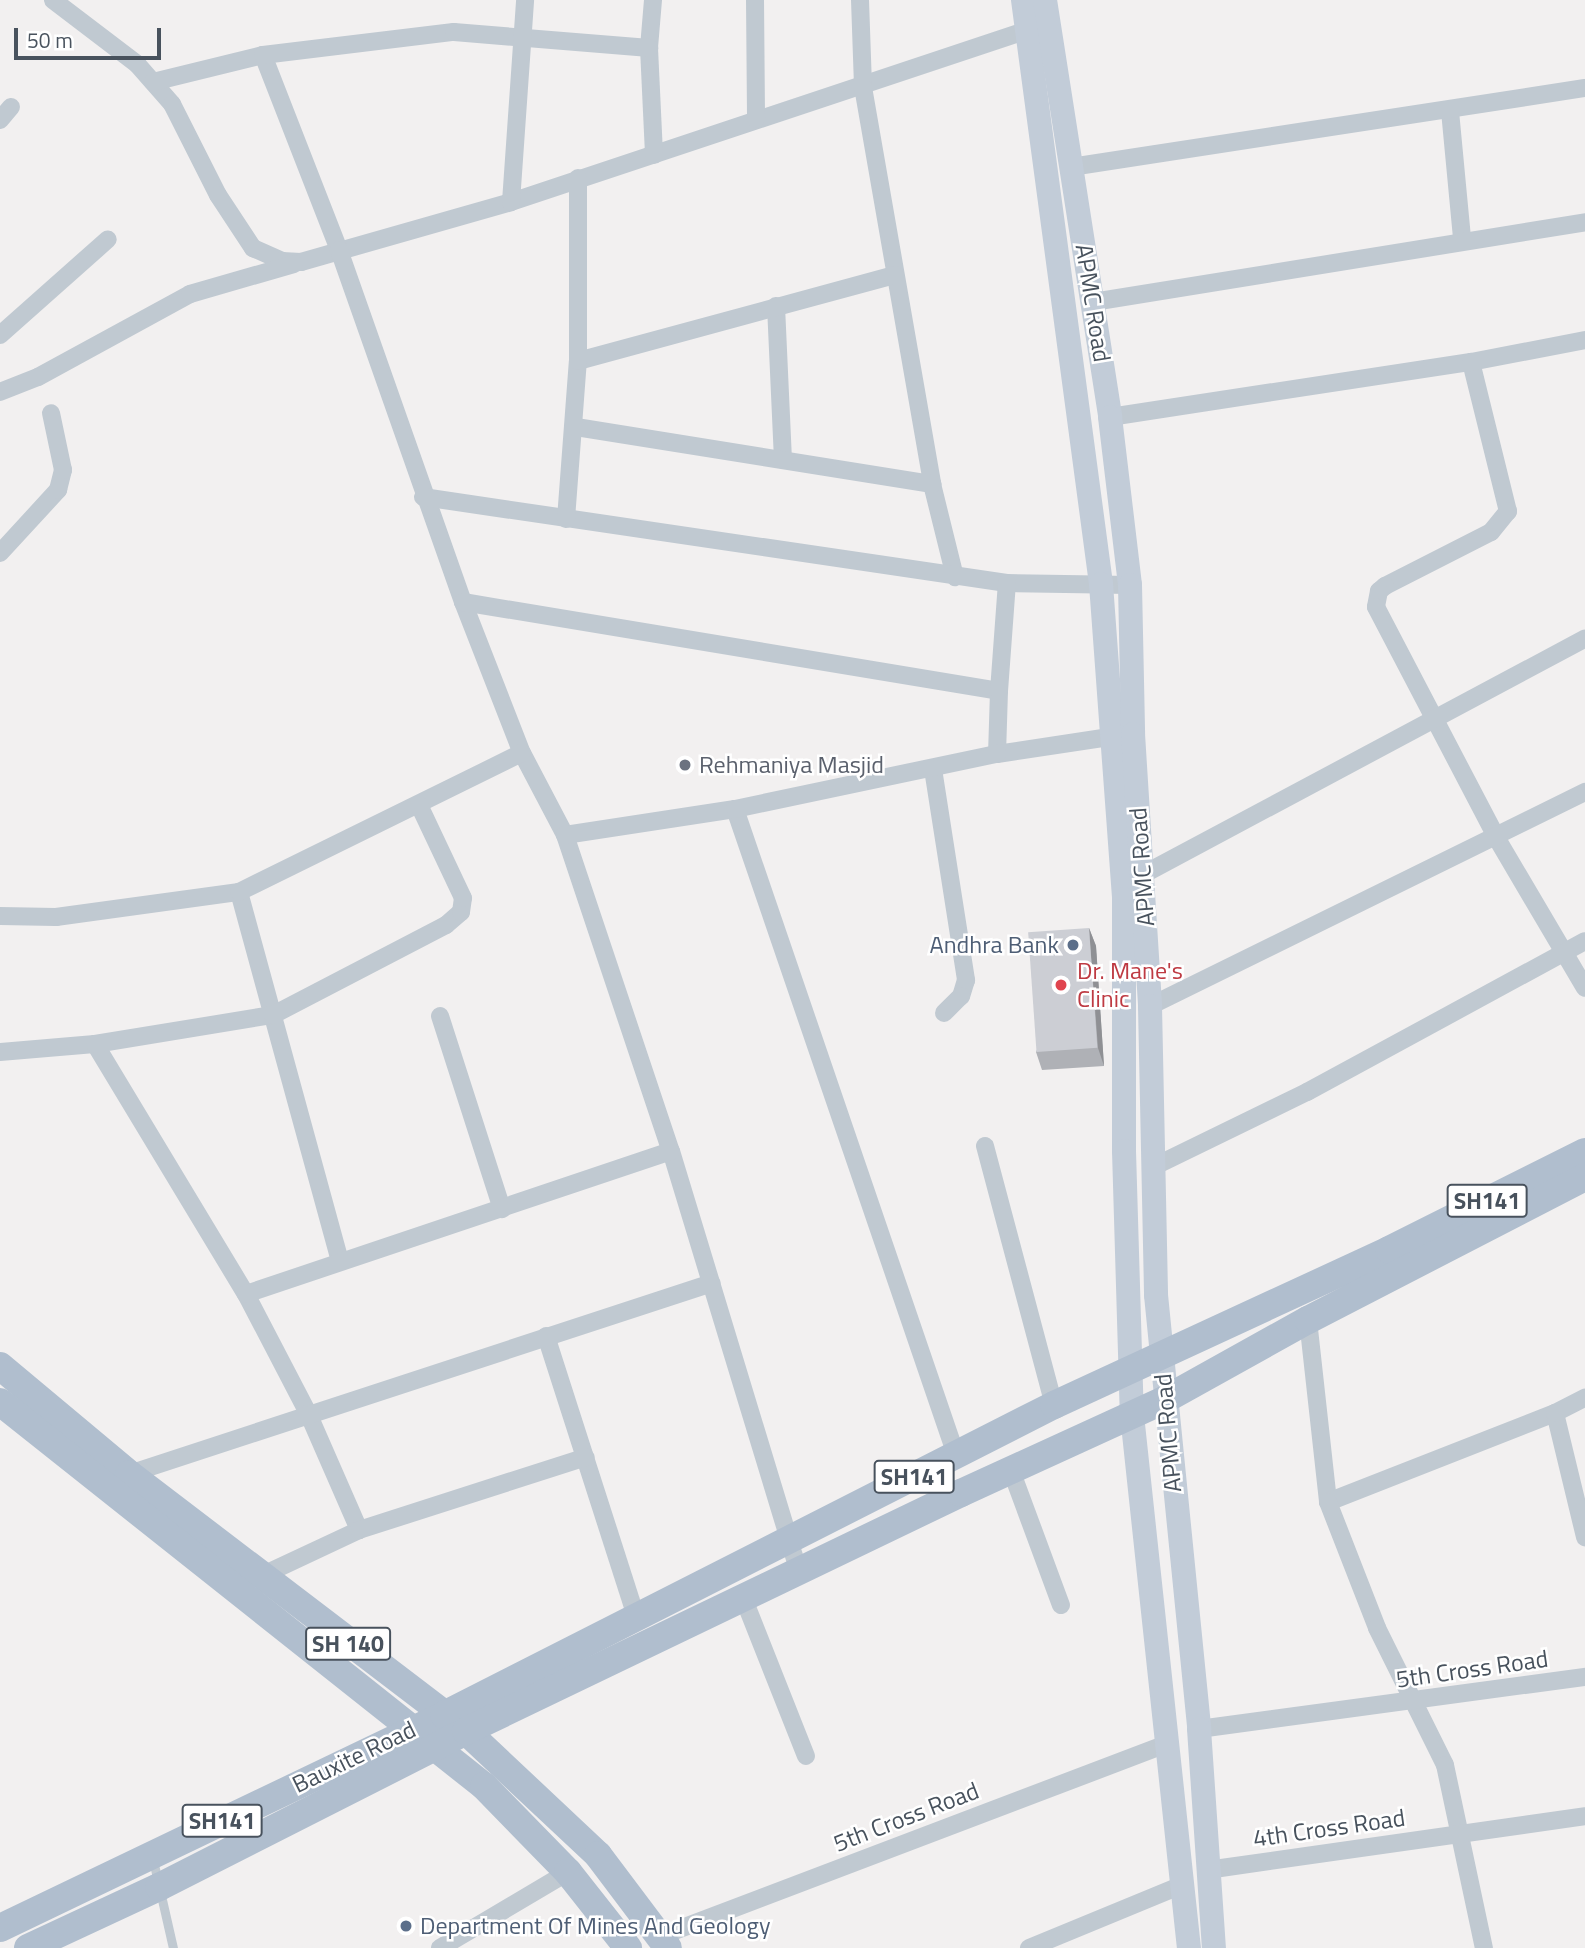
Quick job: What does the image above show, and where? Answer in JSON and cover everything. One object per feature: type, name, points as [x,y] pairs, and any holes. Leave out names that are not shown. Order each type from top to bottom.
[{"type":"main road","name":"SH141","points":[[455,1723],[636,1616],[788,1543],[1054,1405],[1585,1152]]},
{"type":"main road","name":"SH141","points":[[1011,1470],[1164,1401],[1308,1320],[1585,1177]]},
{"type":"main road","name":"SH 140","points":[[0,1366],[129,1474],[455,1723],[598,1855],[664,1942]]},
{"type":"main road","name":"SH 140","points":[[0,1402],[484,1786],[568,1872],[628,1948]]},
{"type":"main road","points":[[28,1948],[159,1887],[436,1747],[455,1723],[743,1597],[1011,1470]]},
{"type":"main road","name":"Bauxite Road","points":[[0,1928],[412,1729],[455,1723]]},
{"type":"street","points":[[53,0],[137,64],[172,104],[218,195],[253,248],[282,261],[301,262]]},
{"type":"street","points":[[511,202],[525,0]]},
{"type":"street","points":[[653,0],[649,48],[654,155]]},
{"type":"street","points":[[755,0],[756,119]]},
{"type":"street","points":[[860,0],[863,84],[932,484],[955,577]]},
{"type":"street","name":"APMC Road","points":[[1023,0],[1040,18],[1071,167],[1110,417],[1130,585],[1122,735],[1124,1151],[1133,1367],[1132,1415],[1189,1948]]},
{"type":"street","points":[[0,392],[38,377],[190,294],[511,202],[863,84],[1040,18]]},
{"type":"street","name":"APMC Road","points":[[1040,18],[1101,584],[1144,874],[1150,1006],[1152,1168],[1161,1355],[1199,1729],[1214,1948]]},
{"type":"street","points":[[153,82],[263,55],[454,32],[524,35],[649,48]]},
{"type":"street","points":[[263,55],[339,250],[423,497],[463,602],[522,753],[565,835],[671,1151],[788,1543],[799,1570]]},
{"type":"street","points":[[1071,167],[1450,111],[1585,88]]},
{"type":"street","points":[[1450,111],[1462,239]]},
{"type":"street","points":[[566,519],[576,427],[578,178]]},
{"type":"street","points":[[1093,302],[1462,239],[1585,222]]},
{"type":"street","points":[[0,335],[108,239]]},
{"type":"street","points":[[578,361],[895,275]]},
{"type":"street","points":[[776,306],[783,460]]},
{"type":"street","points":[[1110,417],[1471,362],[1585,340]]},
{"type":"street","points":[[1471,362],[1508,511],[1491,532],[1385,586],[1375,600],[1379,619],[1496,837],[1585,988]]},
{"type":"street","points":[[0,553],[58,490],[63,470],[51,413]]},
{"type":"street","points":[[576,427],[932,484]]},
{"type":"street","points":[[423,497],[955,577],[1007,583],[1130,585]]},
{"type":"street","points":[[997,754],[1007,583]]},
{"type":"street","points":[[463,602],[999,691]]},
{"type":"street","points":[[1144,874],[1432,718],[1585,639]]},
{"type":"street","points":[[565,835],[735,809],[997,754],[1122,735]]},
{"type":"street","points":[[0,916],[56,917],[239,892],[522,753]]},
{"type":"street","points":[[933,769],[965,980],[961,996],[944,1013]]},
{"type":"street","points":[[1150,1006],[1585,792]]},
{"type":"street","points":[[0,1052],[95,1044],[273,1015],[457,918],[463,905],[460,886],[419,805]]},
{"type":"street","points":[[735,809],[956,1455]]},
{"type":"street","points":[[239,892],[340,1261]]},
{"type":"street","points":[[1152,1168],[1307,1092],[1585,941]]},
{"type":"street","points":[[440,1016],[502,1209]]},
{"type":"street","points":[[95,1044],[246,1294],[308,1413],[359,1530]]},
{"type":"street","points":[[985,1146],[1054,1405]]},
{"type":"street","points":[[246,1294],[671,1151]]},
{"type":"street","points":[[129,1474],[308,1413],[712,1283]]},
{"type":"street","points":[[1308,1320],[1328,1502],[1377,1628],[1445,1765],[1484,1948]]},
{"type":"street","points":[[546,1336],[636,1616]]},
{"type":"street","points":[[1328,1502],[1555,1413],[1585,1398]]},
{"type":"street","points":[[1555,1413],[1585,1537]]},
{"type":"street","points":[[261,1576],[359,1530],[586,1457]]},
{"type":"street","points":[[1011,1470],[1061,1605]]},
{"type":"street","points":[[743,1597],[806,1756]]},
{"type":"street","name":"5th Cross Road","points":[[1199,1729],[1414,1703],[1585,1676]]},
{"type":"street","name":"5th Cross Road","points":[[664,1942],[1169,1743]]},
{"type":"street","name":"4th Cross Road","points":[[1207,1870],[1585,1816]]},
{"type":"street","points":[[440,1948],[568,1872]]},
{"type":"street","points":[[1029,1948],[1184,1884]]},
{"type":"lane","points":[[152,1854],[173,1948]]},
{"type":"building","points":[[1089,928],[1097,1048],[1037,1052],[1028,932]]},
{"type":"place","name":"Rehmaniya Masjid","points":[[685,765]]},
{"type":"place","name":"Andhra Bank","points":[[1073,945]]},
{"type":"place","name":"Dr. Mane's Clinic","points":[[1061,985]]},
{"type":"place","name":"Department Of Mines And Geology","points":[[406,1926]]}]
